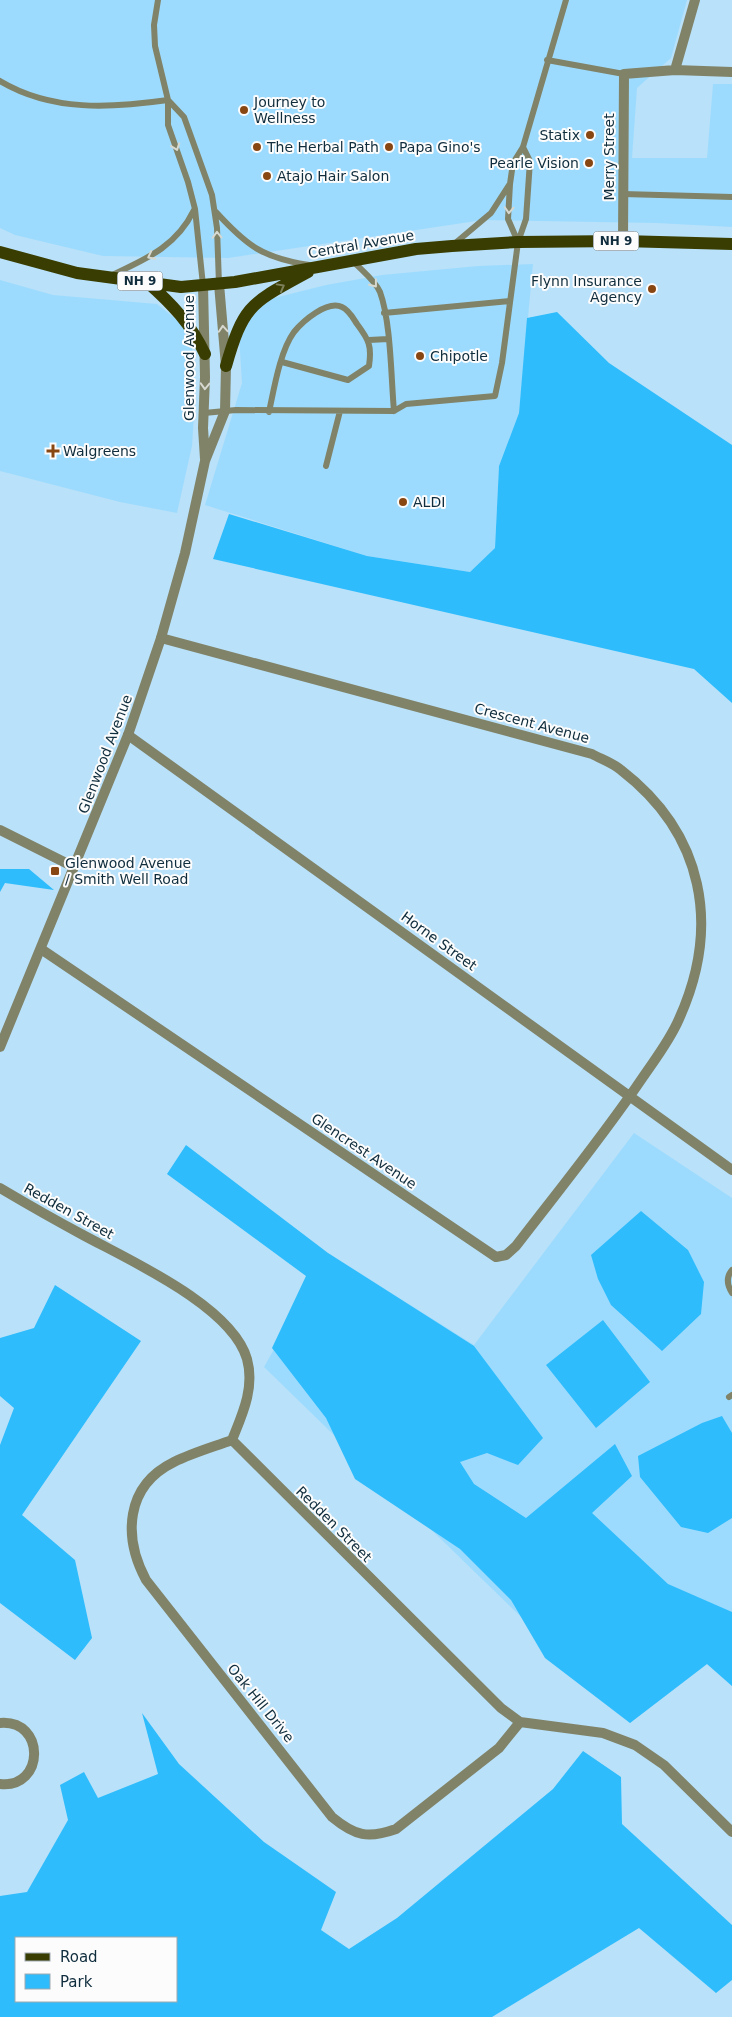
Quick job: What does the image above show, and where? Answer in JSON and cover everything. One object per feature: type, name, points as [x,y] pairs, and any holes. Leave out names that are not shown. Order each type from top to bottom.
[{"type":"main road","name":"Central Avenue","points":[[0,252],[61,270],[107,278],[181,286],[219,284],[352,260],[452,246],[518,242],[623,241],[732,244]]},
{"type":"main road","points":[[226,366],[236,330],[248,309],[259,299],[318,266]]},
{"type":"main road","points":[[147,282],[183,316],[205,354]]},
{"type":"street","points":[[675,70],[695,0]]},
{"type":"street","points":[[624,74],[675,70],[732,72]]},
{"type":"street","name":"Merry Street","points":[[623,241],[624,74]]},
{"type":"street","name":"Glenwood Avenue","points":[[0,1046],[128,735],[161,638],[185,553],[205,461],[225,411],[226,366],[219,284]]},
{"type":"street","name":"Glenwood Avenue","points":[[203,285],[205,461]]},
{"type":"street","name":"Crescent Avenue","points":[[161,638],[592,754],[621,769],[648,795],[672,822],[689,854],[699,888],[702,923],[699,959],[691,989],[679,1021],[630,1096]]},
{"type":"street","name":"Horne Street","points":[[128,735],[732,1170]]},
{"type":"street","points":[[0,830],[74,867]]},
{"type":"street","name":"Glencrest Avenue","points":[[41,949],[496,1257],[506,1255],[516,1246],[630,1096]]},
{"type":"street","name":"Redden Street","points":[[0,1188],[192,1296],[231,1330],[241,1344],[247,1359],[250,1376],[244,1411],[232,1440],[502,1708],[520,1722]]},
{"type":"street","name":"Oak Hill Drive","points":[[232,1440],[173,1462],[158,1472],[146,1484],[137,1499],[132,1515],[131,1537],[138,1566],[146,1580],[332,1817],[346,1828],[362,1835],[380,1834],[396,1829],[499,1748],[520,1722]]},
{"type":"street","points":[[520,1722],[602,1733],[635,1745],[664,1765],[732,1832]]},
{"type":"street","points":[[0,1723],[16,1725],[25,1731],[31,1739],[35,1754],[31,1769],[24,1777],[16,1783],[0,1784]]},
{"type":"lane","points":[[158,0],[154,25],[155,46],[168,100],[168,125],[188,182],[195,209],[203,285]]},
{"type":"lane","points":[[518,242],[508,219],[513,163],[523,147],[566,0]]},
{"type":"lane","points":[[548,60],[624,74]]},
{"type":"lane","points":[[0,81],[29,95],[51,102],[70,105],[144,104],[168,100]]},
{"type":"lane","points":[[168,100],[184,117],[216,212],[219,284]]},
{"type":"lane","points":[[204,412],[394,411],[406,404],[494,396],[502,363],[518,242],[526,219],[530,161],[523,147]]},
{"type":"lane","points":[[452,246],[491,213],[510,184]]},
{"type":"lane","points":[[623,194],[732,197]]},
{"type":"lane","points":[[107,278],[157,254],[181,232],[195,209]]},
{"type":"lane","points":[[216,212],[252,248],[289,262],[318,266]]},
{"type":"lane","points":[[352,260],[380,292],[388,340],[394,411]]},
{"type":"lane","points":[[384,313],[510,300]]},
{"type":"lane","points":[[269,412],[282,362],[288,343],[302,324],[332,306],[348,311],[369,340],[369,366],[348,380],[282,362]]},
{"type":"lane","points":[[369,340],[388,340]]},
{"type":"lane","points":[[326,466],[340,411]]},
{"type":"lane","points":[[732,1270],[728,1275],[728,1282],[732,1293]]},
{"type":"shaded area","points":[[0,0],[687,0],[671,58],[637,88],[632,158],[707,158],[713,84],[732,84],[732,227],[656,223],[483,220],[228,258],[103,256],[15,235],[0,228]]},
{"type":"shaded area","points":[[533,264],[519,413],[499,466],[495,548],[470,572],[367,556],[205,505],[242,383],[239,336],[254,303],[326,285],[382,275],[478,266]]},
{"type":"shaded area","points":[[0,280],[53,295],[157,304],[182,324],[192,348],[196,384],[192,446],[177,513],[120,502],[0,471]]},
{"type":"shaded area","points":[[634,1133],[732,1198],[732,1686],[707,1664],[630,1723],[264,1367],[328,1253],[474,1345]]},
{"type":"green space","points":[[557,312],[609,363],[732,445],[732,703],[694,669],[213,559],[229,514],[367,556],[470,572],[495,548],[499,466],[519,413],[527,318]]},
{"type":"green space","points":[[0,869],[29,869],[54,890],[5,883],[0,892]]},
{"type":"green space","points":[[186,1145],[328,1253],[474,1346],[543,1438],[518,1465],[487,1453],[460,1462],[474,1484],[526,1518],[615,1444],[632,1476],[592,1513],[668,1584],[732,1612],[732,1686],[707,1664],[630,1723],[545,1658],[511,1600],[460,1549],[355,1479],[326,1418],[272,1348],[306,1276],[167,1174]]},
{"type":"green space","points":[[641,1211],[688,1250],[704,1282],[701,1314],[662,1351],[611,1305],[598,1279],[591,1255]]},
{"type":"green space","points":[[55,1285],[141,1341],[22,1515],[75,1560],[92,1638],[75,1660],[0,1603],[0,1445],[14,1408],[0,1396],[0,1338],[34,1328]]},
{"type":"green space","points":[[603,1320],[650,1382],[596,1428],[546,1365]]},
{"type":"green space","points":[[722,1416],[732,1433],[732,1518],[708,1533],[681,1527],[640,1477],[638,1456],[702,1423]]},
{"type":"green space","points":[[142,1713],[179,1764],[264,1842],[336,1892],[321,1930],[349,1949],[397,1918],[553,1789],[583,1751],[621,1777],[622,1824],[732,1925],[732,1980],[716,1993],[639,1928],[492,2017],[0,2017],[0,1896],[27,1892],[68,1820],[60,1785],[84,1772],[98,1798],[158,1774]]},
{"type":"place","name":"Journey to Wellness","points":[[244,110]]},
{"type":"place","name":"Statix","points":[[590,135]]},
{"type":"place","name":"The Herbal Path","points":[[257,147]]},
{"type":"place","name":"Papa Gino's","points":[[389,147]]},
{"type":"place","name":"Pearle Vision","points":[[589,163]]},
{"type":"place","name":"Atajo Hair Salon","points":[[267,176]]},
{"type":"place","name":"Flynn Insurance Agency","points":[[652,289]]},
{"type":"place","name":"Chipotle","points":[[420,356]]},
{"type":"place","name":"Walgreens","points":[[53,451]]},
{"type":"place","name":"ALDI","points":[[403,502]]},
{"type":"place","name":"Glenwood Avenue / Smith Well Road","points":[[55,871]]}]
